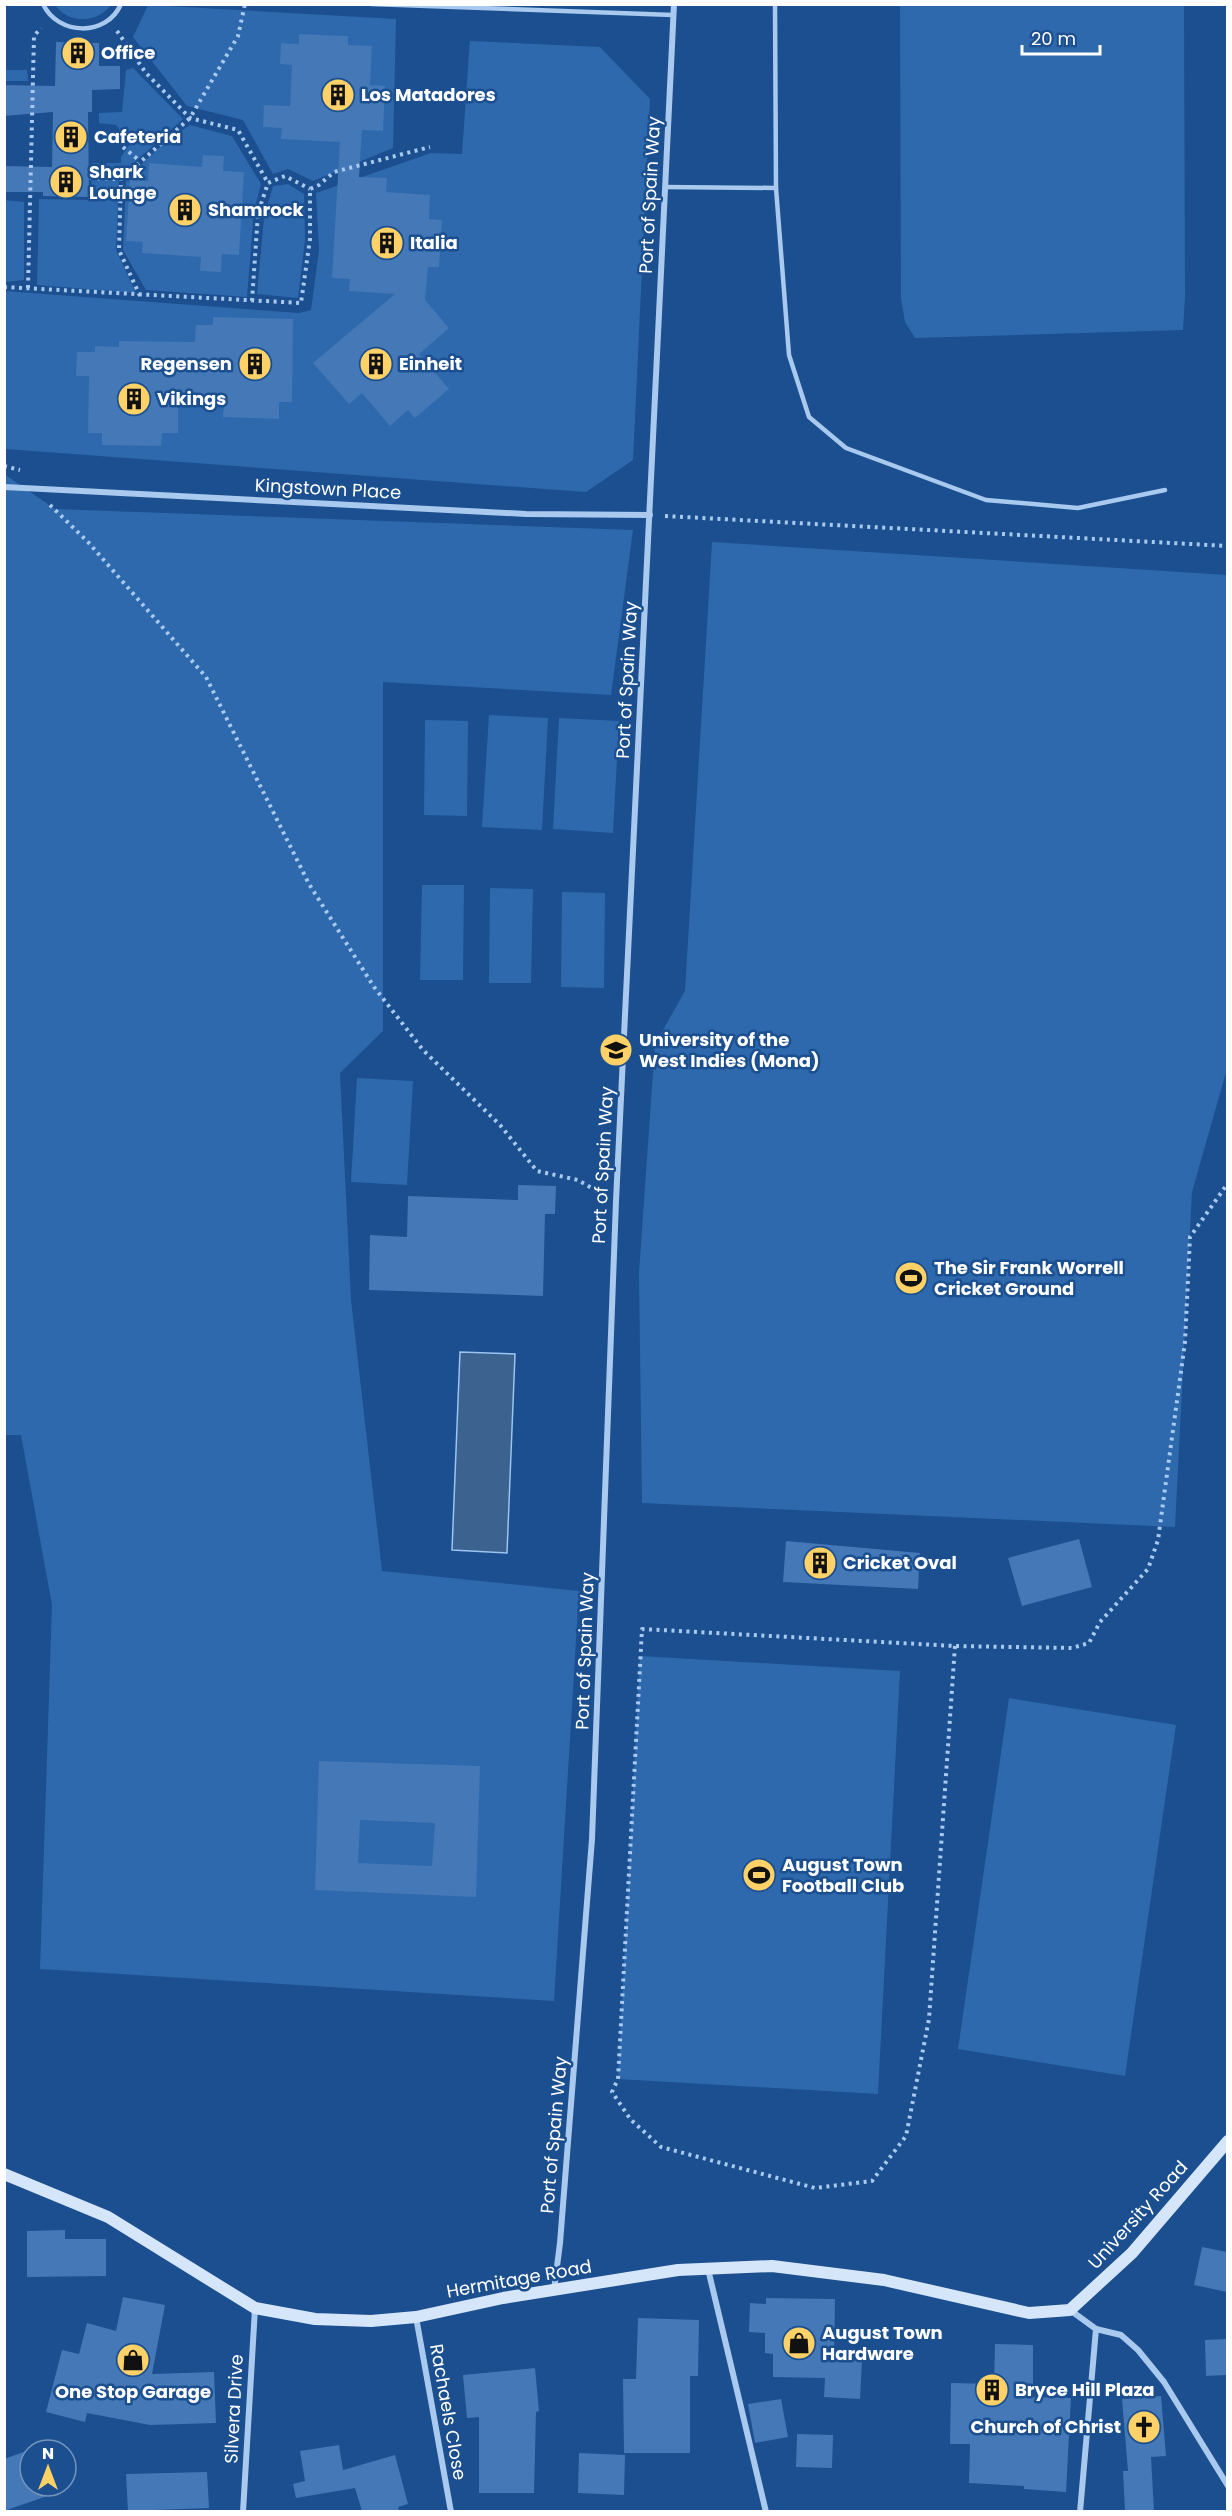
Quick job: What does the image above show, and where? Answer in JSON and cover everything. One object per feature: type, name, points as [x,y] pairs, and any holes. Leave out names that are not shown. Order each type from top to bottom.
[{"type":"street","name":"Port of Spain Way","points":[[554,2291],[560,2243],[592,1839],[616,1201],[674,4]]},
{"type":"street","name":"Kingstown Place","points":[[4,487],[526,514],[651,515]]},
{"type":"street","name":"University Road","points":[[1070,2310],[1132,2253],[1227,2141]]},
{"type":"street","name":"Hermitage Road","points":[[4,2174],[108,2217],[255,2308],[315,2319],[371,2321],[416,2317],[678,2270],[772,2266],[884,2280],[1029,2313],[1070,2310]]},
{"type":"street","points":[[708,2269],[766,2511]]},
{"type":"street","name":"Silvera Drive","points":[[243,2511],[255,2308]]},
{"type":"street","points":[[1070,2310],[1096,2328],[1121,2336],[1138,2350],[1164,2382],[1227,2486]]},
{"type":"street","name":"Rachaels Close","points":[[416,2317],[451,2511]]},
{"type":"street","points":[[1080,2511],[1096,2328]]},
{"type":"lane","points":[[43,4],[51,15],[68,27],[82,29],[109,20],[121,4]]},
{"type":"lane","points":[[372,4],[673,15]]},
{"type":"lane","points":[[775,4],[776,189],[789,355],[809,417],[846,448],[986,500],[1078,508],[1165,490]]},
{"type":"lane","points":[[665,187],[776,189]]},
{"type":"path","points":[[140,297],[119,250],[121,179],[190,118],[238,36],[245,4]]},
{"type":"path","points":[[28,288],[34,36],[51,15]]},
{"type":"path","points":[[109,20],[146,73],[190,118],[238,130],[268,183],[258,213],[252,301]]},
{"type":"path","points":[[123,147],[140,161]]},
{"type":"path","points":[[310,189],[319,185],[334,172],[430,147]]},
{"type":"path","points":[[268,183],[285,176],[310,189]]},
{"type":"path","points":[[90,178],[121,179]]},
{"type":"path","points":[[4,287],[140,297],[301,303],[310,239],[310,189]]},
{"type":"path","points":[[34,489],[88,542],[206,677],[309,884],[374,987],[423,1050],[500,1125],[537,1172],[578,1180],[616,1201]]},
{"type":"path","points":[[651,515],[1227,546]]},
{"type":"path","points":[[955,1646],[929,2019],[906,2136],[872,2181],[815,2188],[661,2147],[631,2120],[612,2092],[618,2079],[642,1629],[955,1646],[1072,1648],[1089,1643],[1100,1622],[1148,1569],[1158,1540],[1185,1342],[1190,1237],[1227,1183]]},
{"type":"shaded area","points":[[55,5],[111,5],[98,16],[83,19],[68,16]]},
{"type":"shaded area","points":[[148,5],[396,19],[393,148],[313,181],[288,169],[273,174],[243,120],[187,106],[133,37]]},
{"type":"shaded area","points":[[900,5],[1184,5],[1185,297],[1183,330],[915,338],[905,322],[901,298]]},
{"type":"shaded area","points":[[471,24],[470,41],[600,47],[650,99],[633,460],[586,492],[5,449],[4,291],[299,313],[311,310],[319,250],[316,193],[431,153],[462,154]]},
{"type":"shaded area","points":[[133,68],[183,119],[119,176],[116,250],[136,293],[37,285],[39,199],[91,200],[92,163],[121,163],[121,157],[130,144],[116,125],[99,123],[99,113],[122,112],[126,70]]},
{"type":"shaded area","points":[[5,70],[27,70],[28,81],[5,81]]},
{"type":"shaded area","points":[[190,125],[232,136],[261,184],[254,211],[247,297],[146,290],[123,250],[126,179],[162,145]]},
{"type":"shaded area","points":[[288,184],[304,194],[305,240],[298,298],[257,294],[264,218],[273,186]]},
{"type":"shaded area","points":[[4,200],[24,202],[24,280],[5,282]]},
{"type":"shaded area","points":[[4,474],[55,509],[633,530],[611,695],[383,682],[383,1031],[340,1073],[351,1300],[382,1571],[579,1591],[554,2001],[40,1969],[52,1605],[21,1435],[4,1435]]},
{"type":"shaded area","points":[[712,542],[1227,575],[1227,1069],[1192,1192],[1175,1527],[642,1503],[639,1273],[655,1044],[685,991]]},
{"type":"shaded area","points":[[489,715],[548,718],[542,830],[482,827]]},
{"type":"shaded area","points":[[559,718],[619,721],[613,833],[553,829]]},
{"type":"shaded area","points":[[425,720],[468,721],[467,816],[424,815]]},
{"type":"shaded area","points":[[422,885],[464,885],[463,980],[420,980]]},
{"type":"shaded area","points":[[490,888],[533,889],[531,983],[489,983]]},
{"type":"shaded area","points":[[562,892],[605,893],[604,988],[561,987]]},
{"type":"shaded area","points":[[357,1078],[413,1081],[407,1185],[351,1182]]},
{"type":"shaded area","points":[[460,1352],[515,1354],[507,1553],[452,1550]]},
{"type":"shaded area","name":"August Town Football Club","points":[[640,1656],[900,1671],[878,2094],[618,2079]]},
{"type":"shaded area","points":[[1009,1698],[1176,1725],[1125,2076],[958,2049]]},
{"type":"building","points":[[299,34],[348,36],[348,45],[372,46],[370,85],[385,86],[383,131],[362,130],[359,177],[387,178],[386,192],[430,195],[429,219],[442,220],[439,267],[428,267],[425,300],[449,328],[419,354],[449,389],[415,418],[408,410],[390,426],[362,393],[349,404],[313,363],[395,294],[349,291],[350,279],[332,278],[340,142],[281,139],[282,128],[263,127],[264,105],[290,106],[292,65],[280,64],[281,43],[299,44]]},
{"type":"building","points":[[56,42],[99,43],[99,66],[120,66],[120,89],[92,90],[92,112],[88,112],[89,197],[43,196],[43,192],[4,192],[4,166],[52,167],[53,112],[4,116],[4,85],[55,86]]},
{"type":"building","name":"Shamrock","points":[[203,155],[224,156],[223,171],[244,172],[239,255],[222,254],[221,272],[200,271],[201,257],[142,253],[143,242],[126,241],[130,179],[148,181],[149,163],[202,167]]},
{"type":"building","points":[[213,317],[293,319],[292,402],[279,402],[279,419],[223,417],[224,404],[178,402],[178,433],[162,433],[161,446],[102,445],[102,433],[88,433],[89,376],[76,376],[77,352],[95,352],[95,346],[119,347],[119,341],[195,342],[196,325],[213,325]]},
{"type":"building","points":[[518,1185],[556,1186],[555,1214],[545,1214],[543,1296],[369,1290],[370,1235],[407,1237],[408,1196],[518,1200]]},
{"type":"building","points":[[1079,1539],[1092,1587],[1022,1606],[1008,1558]]},
{"type":"building","points":[[786,1541],[920,1553],[918,1589],[783,1582]]},
{"type":"building","points":[[319,1761],[480,1766],[476,1897],[315,1890]],"holes":[[[360,1820],[435,1823],[432,1866],[358,1863]]]},
{"type":"building","points":[[65,2230],[65,2239],[106,2239],[106,2276],[27,2277],[27,2231]]},
{"type":"building","points":[[1202,2247],[1227,2252],[1227,2292],[1194,2285]]},
{"type":"building","points":[[123,2297],[165,2305],[152,2374],[214,2372],[216,2423],[150,2425],[87,2413],[85,2422],[46,2412],[62,2350],[79,2354],[87,2323],[116,2331]]},
{"type":"building","name":"August Town Hardware","points":[[766,2298],[835,2299],[834,2359],[862,2361],[860,2399],[824,2397],[825,2378],[773,2377],[773,2354],[765,2353],[765,2333],[749,2332],[750,2303],[766,2304]]},
{"type":"building","points":[[638,2318],[699,2320],[698,2376],[690,2376],[690,2453],[624,2453],[623,2379],[636,2379]]},
{"type":"building","points":[[1227,2339],[1227,2375],[1206,2376],[1205,2340]]},
{"type":"building","name":"Bryce Hill Plaza","points":[[995,2344],[1033,2345],[1033,2397],[1071,2398],[1066,2492],[1024,2489],[1024,2486],[969,2483],[970,2444],[950,2444],[951,2383],[994,2384]]},
{"type":"building","points":[[535,2368],[539,2411],[536,2412],[534,2493],[479,2493],[479,2417],[467,2418],[463,2375]]},
{"type":"building","name":"Church of Christ","points":[[1161,2396],[1166,2456],[1151,2457],[1154,2511],[1125,2511],[1123,2471],[1128,2471],[1122,2399]]},
{"type":"building","points":[[781,2399],[788,2437],[755,2443],[748,2404]]},
{"type":"building","points":[[797,2434],[833,2435],[832,2468],[796,2467]]},
{"type":"building","points":[[339,2445],[343,2470],[395,2455],[408,2504],[398,2507],[399,2511],[362,2511],[355,2488],[296,2498],[293,2484],[305,2481],[300,2451]]},
{"type":"building","points":[[579,2453],[625,2455],[624,2495],[578,2493]]},
{"type":"building","points":[[18,2454],[18,2498],[41,2498],[4,2511],[4,2459]]},
{"type":"building","points":[[207,2472],[209,2508],[128,2511],[126,2474]]},
{"type":"place","name":"Office","points":[[78,53]]},
{"type":"place","name":"Los Matadores","points":[[338,95]]},
{"type":"place","name":"Cafeteria","points":[[71,137]]},
{"type":"place","name":"Shark Lounge","points":[[66,182]]},
{"type":"place","name":"Shamrock","points":[[185,210]]},
{"type":"place","name":"Italia","points":[[387,243]]},
{"type":"place","name":"Regensen","points":[[255,364]]},
{"type":"place","name":"Einheit","points":[[376,364]]},
{"type":"place","name":"Vikings","points":[[134,399]]},
{"type":"place","name":"University of the West Indies (Mona)","points":[[616,1050]]},
{"type":"place","name":"The Sir Frank Worrell Cricket Ground","points":[[911,1278]]},
{"type":"place","name":"Cricket Oval","points":[[820,1563]]},
{"type":"place","name":"August Town Football Club","points":[[759,1875]]},
{"type":"place","name":"August Town Hardware","points":[[799,2343]]},
{"type":"place","name":"One Stop Garage","points":[[133,2360]]},
{"type":"place","name":"Bryce Hill Plaza","points":[[992,2390]]},
{"type":"place","name":"Church of Christ","points":[[1144,2427]]}]
